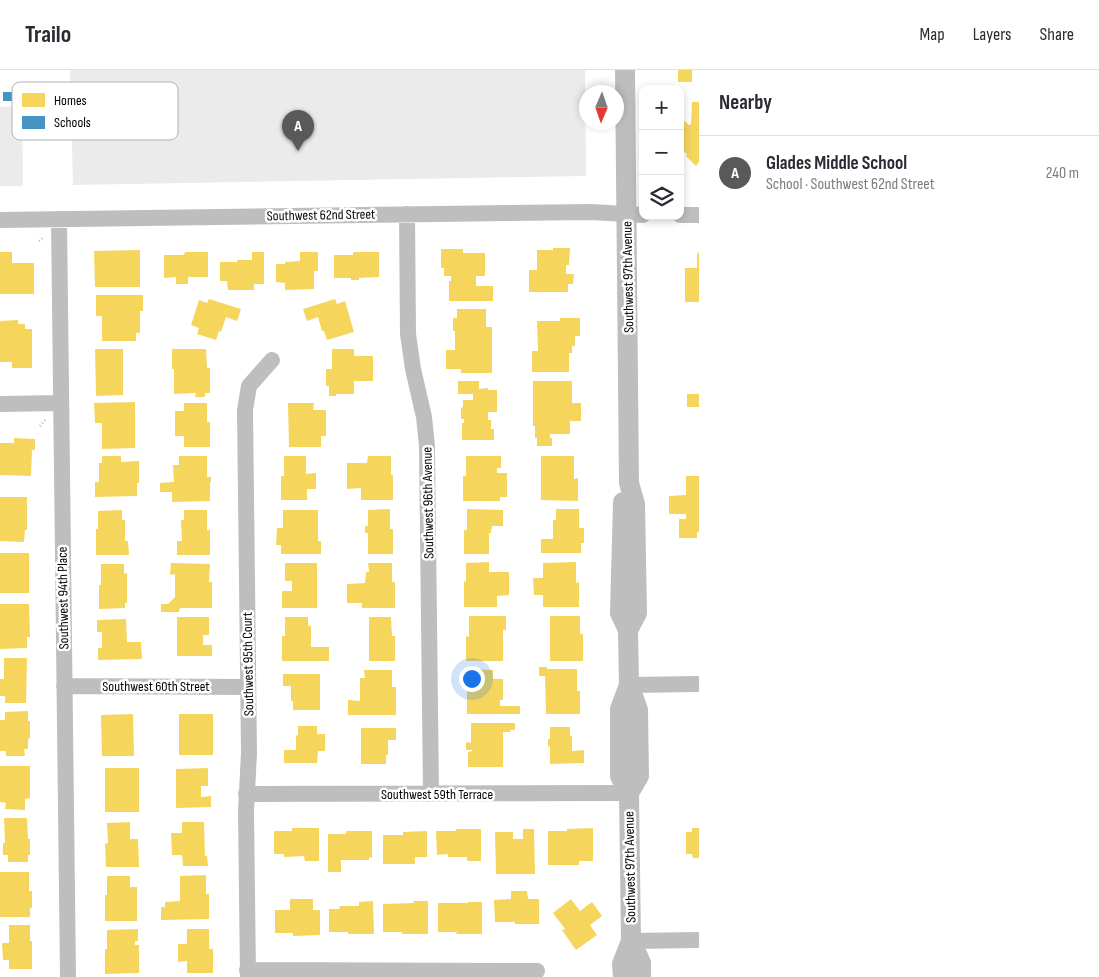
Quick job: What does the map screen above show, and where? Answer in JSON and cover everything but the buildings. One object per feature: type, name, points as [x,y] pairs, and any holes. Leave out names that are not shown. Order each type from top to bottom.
[{"type":"street","name":"Southwest 97th Avenue","points":[[622,977],[622,964],[630,941],[629,794],[639,776],[638,710],[629,685],[628,630],[637,613],[636,504],[629,483],[635,214],[625,70]]},
{"type":"street","name":"Southwest 62nd Street","points":[[0,220],[591,212],[635,214]]},
{"type":"street","name":"Southwest 96th Avenue","points":[[407,214],[408,334],[413,369],[424,417],[427,446],[431,794]]},
{"type":"street","points":[[684,215],[699,215]]},
{"type":"street","name":"Southwest 94th Place","points":[[58,219],[68,977]]},
{"type":"street","name":"Southwest 95th Court","points":[[248,974],[246,794],[249,753],[245,410],[249,386],[272,360]]},
{"type":"street","points":[[0,404],[61,403]]},
{"type":"street","points":[[629,685],[699,684]]},
{"type":"street","name":"Southwest 60th Street","points":[[64,686],[248,687]]},
{"type":"street","name":"Southwest 59th Terrace","points":[[246,794],[629,794]]},
{"type":"street","points":[[630,941],[699,940]]},
{"type":"street","name":"Southwest 97th Avenue","points":[[630,941],[641,963],[641,977]]},
{"type":"street","points":[[248,974],[537,970]]},
{"type":"path","points":[[39,241],[44,237]]},
{"type":"path","points":[[40,426],[46,420]]},
{"type":"shaded area","points":[[70,70],[585,70],[585,85],[579,85],[579,130],[586,130],[586,176],[73,185],[72,140],[178,140],[178,82],[70,82]]},
{"type":"shaded area","points":[[12,106],[12,140],[22,140],[23,186],[0,186],[0,107]]},
{"type":"place","name":"Glades Middle School","points":[[298,151]]}]
